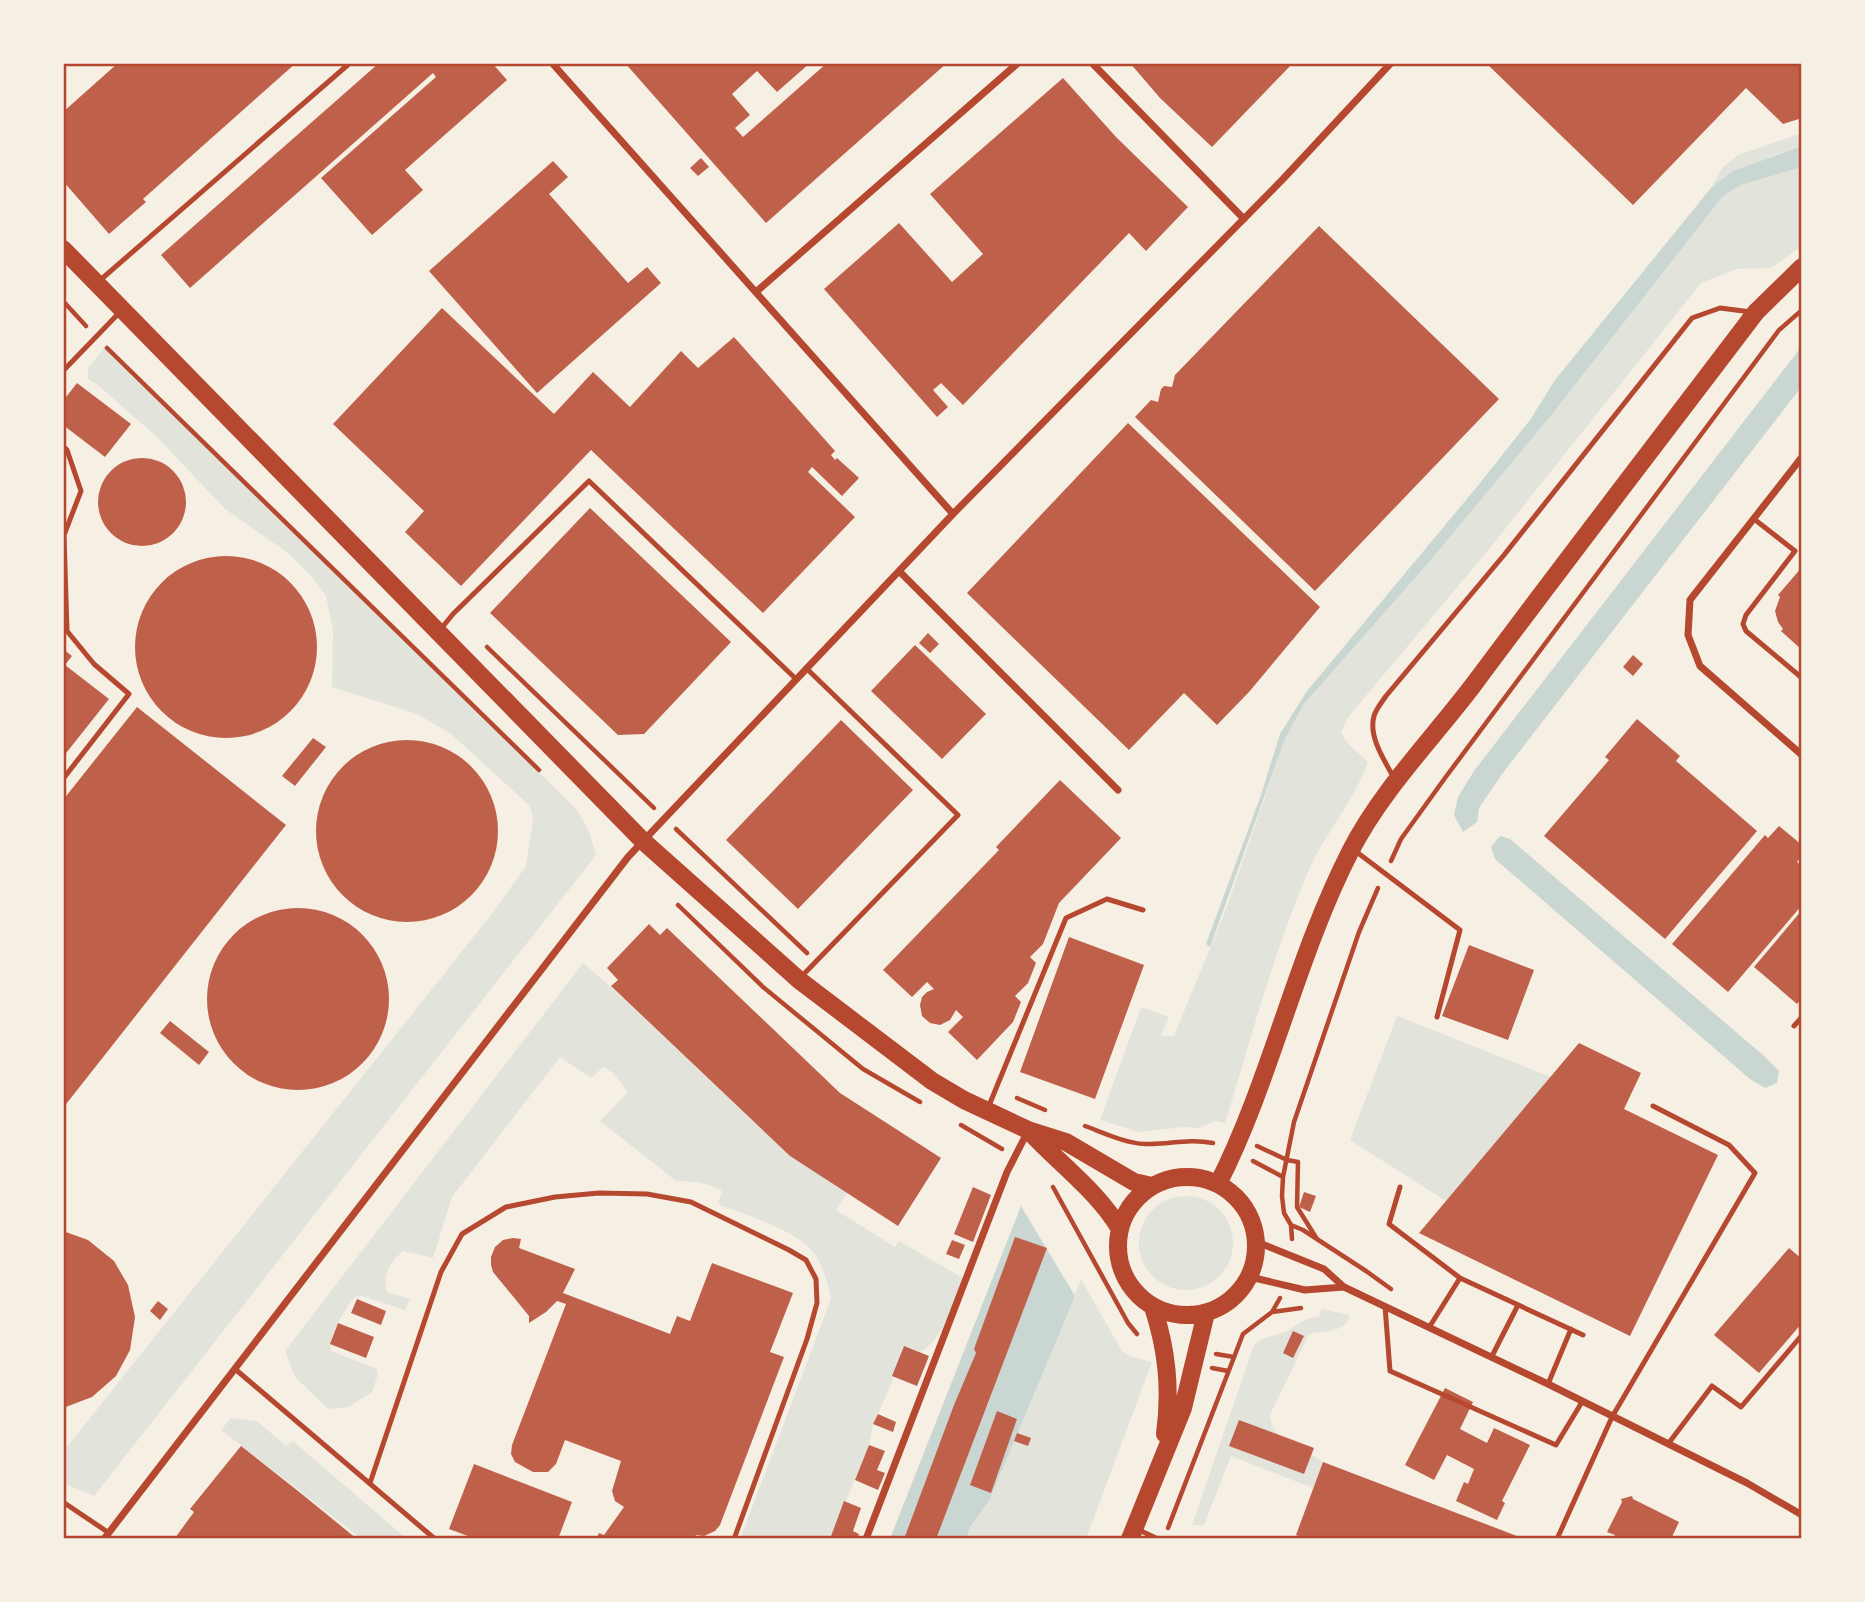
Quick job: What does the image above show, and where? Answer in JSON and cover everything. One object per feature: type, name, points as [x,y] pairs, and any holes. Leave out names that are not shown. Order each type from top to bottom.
[{"type":"main road","points":[[63,249],[643,841],[799,980],[932,1081],[986,1111],[1028,1130],[1066,1142],[1134,1182],[1152,1186]]},
{"type":"main road","points":[[1218,1184],[1236,1145],[1320,916],[1352,848],[1396,781],[1464,697],[1756,312],[1801,268]]},
{"type":"main road","points":[[1028,1130],[1054,1158],[1101,1199],[1120,1229]]},
{"type":"main road","points":[[1174,1178],[1196,1178],[1218,1184],[1234,1194],[1253,1225],[1257,1242],[1250,1278],[1231,1300],[1206,1313],[1188,1316],[1153,1307],[1133,1289],[1120,1265],[1120,1229],[1127,1212],[1152,1186],[1174,1178]]},
{"type":"main road","points":[[1153,1307],[1163,1336],[1168,1373],[1169,1407],[1161,1461]]},
{"type":"main road","points":[[1132,1533],[1183,1408],[1206,1313]]},
{"type":"street","points":[[552,63],[953,514]]},
{"type":"street","points":[[756,292],[1018,63]]},
{"type":"street","points":[[1092,63],[1244,219]]},
{"type":"street","points":[[107,1536],[643,841],[953,514],[1244,219],[1391,63]]},
{"type":"street","points":[[1802,457],[1690,600],[1688,635],[1700,666],[1802,754]]},
{"type":"street","points":[[899,571],[1118,790]]},
{"type":"street","points":[[866,1539],[1007,1172],[1028,1130]]},
{"type":"street","points":[[1257,1242],[1324,1269],[1344,1287],[1492,1356],[1747,1483],[1802,1515]]},
{"type":"street","points":[[1250,1278],[1305,1290],[1344,1287]]},
{"type":"lane","points":[[96,284],[350,63]]},
{"type":"lane","points":[[1396,781],[1379,750],[1375,735],[1374,716],[1386,696],[1504,555],[1692,318],[1720,308],[1756,312]]},
{"type":"lane","points":[[63,371],[121,311]]},
{"type":"lane","points":[[63,446],[67,450],[81,491],[64,535],[67,631],[94,664],[129,694],[63,779]]},
{"type":"lane","points":[[438,632],[453,614],[589,481],[796,679]]},
{"type":"lane","points":[[1754,519],[1795,551],[1746,615],[1743,624],[1746,631],[1802,678]]},
{"type":"lane","points":[[799,980],[958,815],[806,668]]},
{"type":"lane","points":[[1352,848],[1460,930],[1437,1017]]},
{"type":"lane","points":[[986,1111],[1066,918],[1107,899],[1143,910]]},
{"type":"lane","points":[[1794,1026],[1802,1017]]},
{"type":"lane","points":[[1557,1539],[1612,1417],[1755,1173],[1729,1145],[1653,1106]]},
{"type":"lane","points":[[1401,1186],[1389,1224],[1460,1278],[1583,1335]]},
{"type":"lane","points":[[370,1483],[441,1272],[462,1234],[506,1207],[566,1196],[646,1194],[691,1202],[789,1250],[806,1260],[816,1279],[817,1303],[807,1339],[734,1539]]},
{"type":"lane","points":[[1430,1326],[1460,1278]]},
{"type":"lane","points":[[1492,1356],[1518,1305]]},
{"type":"lane","points":[[1385,1306],[1390,1371],[1556,1445],[1582,1402]]},
{"type":"lane","points":[[1548,1384],[1571,1329]]},
{"type":"lane","points":[[1668,1444],[1712,1387],[1741,1407],[1802,1335]]},
{"type":"lane","points":[[235,1369],[435,1539]]},
{"type":"lane","points":[[63,1502],[107,1536]]},
{"type":"lane","points":[[1132,1533],[1158,1539]]},
{"type":"path","points":[[1411,1318],[1405,1300],[1366,1270],[1292,1225],[1284,1213],[1283,1177],[1294,1122],[1359,932],[1401,839],[1779,330],[1802,310]]},
{"type":"path","points":[[483,643],[816,962]]},
{"type":"path","points":[[996,1088],[1048,1111]]},
{"type":"path","points":[[1082,1124],[1117,1138],[1143,1144],[1202,1141],[1236,1145],[1298,1162],[1297,1208],[1318,1240],[1312,1265]]},
{"type":"path","points":[[1202,1141],[1220,1131],[1283,1177]]},
{"type":"path","points":[[1164,1539],[1243,1334],[1272,1312],[1279,1302],[1284,1286]]},
{"type":"path","points":[[1301,1308],[1305,1290]]},
{"type":"path","points":[[1272,1312],[1309,1306]]},
{"type":"shaded area","points":[[1802,133],[1802,146],[1770,157],[1711,188],[1722,168],[1738,155]]},
{"type":"shaded area","points":[[1802,146],[1802,167],[1741,185],[1723,196],[1553,413],[1430,561],[1304,704],[1285,739],[1210,947],[1206,944],[1261,795],[1280,734],[1307,691],[1476,488],[1530,420],[1555,380],[1711,188],[1733,171]]},
{"type":"shaded area","points":[[1802,167],[1802,246],[1771,268],[1737,269],[1701,283],[1490,548],[1349,716],[1341,732],[1343,737],[1368,762],[1354,792],[1319,849],[1293,909],[1225,1123],[1215,1121],[1200,1128],[1138,1132],[1100,1120],[1141,1007],[1169,1017],[1161,1036],[1174,1036],[1226,909],[1285,739],[1304,704],[1430,561],[1553,413],[1723,196],[1741,185]]},
{"type":"shaded area","points":[[106,345],[577,810],[589,831],[596,855],[94,1496],[63,1483],[63,1452],[491,915],[526,866],[533,820],[530,806],[450,733],[417,714],[332,687],[333,630],[326,596],[313,578],[288,553],[225,509],[157,437],[87,378],[89,367]]},
{"type":"shaded area","points":[[1802,346],[1802,386],[1502,774],[1479,808],[1477,822],[1463,832],[1454,815],[1458,797],[1474,771]]},
{"type":"shaded area","points":[[1500,836],[1510,839],[1764,1056],[1779,1071],[1777,1083],[1765,1088],[1750,1079],[1495,859],[1491,847]]},
{"type":"shaded area","points":[[583,963],[790,1156],[847,1193],[836,1210],[895,1247],[899,1241],[963,1278],[947,1320],[929,1346],[920,1352],[903,1346],[890,1387],[873,1424],[869,1445],[830,1539],[740,1539],[831,1299],[820,1263],[806,1244],[783,1230],[718,1204],[722,1191],[700,1183],[676,1181],[600,1121],[628,1092],[613,1073],[603,1067],[591,1078],[560,1057],[452,1197],[433,1258],[403,1251],[394,1260],[386,1274],[387,1292],[410,1299],[405,1310],[362,1296],[355,1297],[347,1308],[332,1338],[331,1351],[377,1369],[372,1392],[348,1407],[328,1409],[295,1377],[285,1351]]},
{"type":"shaded area","points":[[1397,1016],[1551,1077],[1446,1201],[1350,1140]]},
{"type":"shaded area","points":[[1186,1196],[1204,1199],[1219,1210],[1230,1225],[1233,1243],[1230,1261],[1219,1276],[1204,1287],[1186,1290],[1168,1287],[1153,1276],[1142,1261],[1139,1243],[1142,1225],[1153,1210],[1168,1199]]},
{"type":"shaded area","points":[[1021,1206],[1075,1296],[989,1501],[970,1527],[966,1539],[890,1539]]},
{"type":"shaded area","points":[[1081,1279],[1122,1351],[1129,1356],[1152,1362],[1086,1539],[966,1539],[970,1527],[989,1501]]},
{"type":"shaded area","points":[[1321,1309],[1350,1315],[1340,1328],[1309,1334],[1270,1415],[1276,1432],[1282,1438],[1323,1462],[1313,1488],[1231,1456],[1204,1525],[1192,1525],[1254,1345],[1306,1320],[1319,1317]]},
{"type":"shaded area","points":[[231,1418],[257,1421],[286,1446],[293,1441],[407,1539],[362,1539],[221,1430]]},
{"type":"building","points":[[118,63],[296,63],[143,199],[146,202],[109,234],[63,181],[63,112]]},
{"type":"building","points":[[379,63],[492,63],[507,80],[405,170],[423,190],[372,235],[321,178],[436,77],[433,73],[190,288],[161,255]]},
{"type":"building","points":[[625,63],[810,63],[777,92],[757,71],[732,94],[750,115],[735,128],[743,137],[827,63],[947,63],[766,223]]},
{"type":"building","points":[[1130,63],[1293,63],[1212,147],[1160,98]]},
{"type":"building","points":[[1486,63],[1802,63],[1802,118],[1783,124],[1746,88],[1633,205]]},
{"type":"building","points":[[1063,78],[1116,137],[1188,207],[1146,251],[1129,233],[963,405],[941,383],[933,390],[948,407],[937,417],[824,289],[899,223],[952,282],[983,254],[930,194]]},
{"type":"building","points":[[701,158],[709,167],[698,176],[690,168]]},
{"type":"building","points":[[553,161],[568,177],[549,194],[628,283],[647,267],[661,283],[537,393],[429,271]]},
{"type":"building","points":[[1319,226],[1499,399],[1315,591],[1135,417],[1151,400],[1158,402],[1161,389],[1164,386],[1172,387],[1175,375]]},
{"type":"building","points":[[442,308],[554,414],[593,372],[630,407],[681,351],[698,368],[734,337],[835,451],[831,455],[835,460],[837,458],[859,478],[842,496],[812,467],[808,472],[855,517],[763,613],[591,450],[461,586],[405,532],[424,511],[333,424]]},
{"type":"building","points":[[77,383],[131,424],[105,457],[63,425],[63,401]]},
{"type":"building","points":[[1128,423],[1320,607],[1249,692],[1217,725],[1184,693],[1129,750],[967,593]]},
{"type":"building","points":[[142,458],[159,461],[173,471],[183,485],[186,502],[183,519],[173,533],[159,543],[142,546],[125,543],[111,533],[101,519],[98,502],[101,485],[111,471],[125,461]]},
{"type":"building","points":[[590,508],[731,642],[644,734],[618,735],[490,613]]},
{"type":"building","points":[[226,556],[261,563],[277,571],[290,583],[302,596],[310,612],[317,647],[310,682],[302,698],[290,711],[277,723],[261,731],[226,738],[191,731],[175,723],[162,711],[150,698],[142,682],[135,647],[142,612],[150,596],[162,583],[175,571],[191,563]]},
{"type":"building","points":[[1802,567],[1802,650],[1781,631],[1783,629],[1775,611],[1780,597],[1778,595]]},
{"type":"building","points":[[928,633],[939,644],[930,653],[919,643]]},
{"type":"building","points":[[915,645],[986,714],[942,759],[871,691]]},
{"type":"building","points":[[63,649],[72,656],[65,665],[109,699],[63,757]]},
{"type":"building","points":[[1633,655],[1643,664],[1633,676],[1623,667]]},
{"type":"building","points":[[137,707],[286,825],[63,1108],[63,800]]},
{"type":"building","points":[[1637,719],[1680,756],[1676,761],[1757,831],[1665,939],[1544,836],[1609,760],[1605,757]]},
{"type":"building","points":[[841,720],[913,790],[798,909],[726,840]]},
{"type":"building","points":[[313,738],[326,747],[295,786],[282,776]]},
{"type":"building","points":[[407,740],[442,747],[458,755],[471,767],[483,780],[491,796],[498,831],[491,866],[483,882],[471,895],[458,907],[442,915],[407,922],[372,915],[356,907],[343,895],[331,882],[323,866],[316,831],[323,796],[331,780],[343,767],[356,755],[372,747]]},
{"type":"building","points":[[1060,780],[1121,838],[1059,903],[1043,944],[1030,957],[1036,963],[1028,983],[1015,996],[1021,1002],[1013,1022],[977,1060],[948,1032],[963,1017],[956,1010],[950,1020],[940,1025],[930,1023],[922,1016],[922,997],[934,989],[927,982],[912,997],[883,970],[999,850],[996,847]]},
{"type":"building","points":[[1779,826],[1802,845],[1802,856],[1797,862],[1802,866],[1802,905],[1728,992],[1672,944],[1765,835],[1768,838]]},
{"type":"building","points":[[298,908],[333,915],[349,923],[362,935],[374,948],[382,964],[389,999],[382,1034],[374,1050],[362,1063],[349,1075],[333,1083],[298,1090],[263,1083],[247,1075],[234,1063],[222,1050],[214,1034],[207,999],[214,964],[222,948],[234,935],[247,923],[263,915]]},
{"type":"building","points":[[1802,910],[1802,998],[1797,1004],[1754,967]]},
{"type":"building","points":[[649,924],[660,935],[667,928],[840,1093],[941,1158],[898,1226],[790,1156],[611,986],[618,980],[607,968]]},
{"type":"building","points":[[1069,937],[1144,965],[1095,1099],[1020,1072]]},
{"type":"building","points":[[1469,945],[1534,970],[1508,1040],[1442,1016]]},
{"type":"building","points":[[170,1021],[209,1052],[199,1065],[160,1033]]},
{"type":"building","points":[[1579,1043],[1641,1073],[1624,1109],[1718,1155],[1630,1336],[1419,1233]]},
{"type":"building","points":[[973,1187],[991,1195],[973,1242],[954,1234]]},
{"type":"building","points":[[1304,1192],[1316,1196],[1310,1212],[1299,1207]]},
{"type":"building","points":[[63,1231],[88,1240],[114,1261],[128,1285],[135,1317],[130,1350],[116,1376],[92,1397],[63,1408]]},
{"type":"building","points":[[1015,1237],[1047,1248],[936,1539],[904,1539],[976,1353],[974,1349]]},
{"type":"building","points":[[521,1239],[519,1248],[575,1269],[563,1293],[670,1334],[677,1316],[690,1321],[712,1263],[793,1293],[770,1352],[784,1357],[720,1525],[715,1531],[704,1536],[696,1535],[695,1539],[596,1539],[599,1533],[604,1535],[624,1507],[615,1501],[612,1491],[621,1461],[565,1440],[556,1464],[548,1472],[533,1472],[515,1462],[511,1454],[512,1445],[566,1304],[557,1301],[529,1323],[529,1316],[493,1272],[491,1265],[495,1247],[503,1240]]},
{"type":"building","points":[[952,1240],[965,1245],[959,1259],[946,1254]]},
{"type":"building","points":[[1789,1248],[1802,1259],[1802,1323],[1759,1373],[1714,1335]]},
{"type":"building","points":[[357,1299],[386,1311],[381,1325],[351,1313]]},
{"type":"building","points":[[158,1301],[168,1309],[160,1320],[150,1311]]},
{"type":"building","points":[[338,1323],[374,1337],[366,1358],[330,1344]]},
{"type":"building","points":[[1293,1331],[1304,1336],[1293,1358],[1283,1353]]},
{"type":"building","points":[[904,1346],[929,1356],[917,1386],[892,1376]]},
{"type":"building","points":[[1445,1388],[1473,1402],[1460,1429],[1487,1443],[1494,1428],[1530,1445],[1502,1501],[1505,1503],[1497,1520],[1456,1501],[1464,1482],[1468,1484],[1474,1469],[1447,1455],[1434,1480],[1405,1465]]},
{"type":"building","points":[[997,1411],[1017,1419],[991,1493],[970,1485]]},
{"type":"building","points":[[878,1414],[896,1422],[893,1432],[873,1424]]},
{"type":"building","points":[[1239,1420],[1314,1448],[1304,1474],[1229,1446]]},
{"type":"building","points":[[1017,1433],[1031,1438],[1028,1446],[1014,1441]]},
{"type":"building","points":[[869,1445],[885,1451],[877,1470],[885,1473],[878,1490],[855,1480]]},
{"type":"building","points":[[241,1446],[357,1539],[175,1538],[194,1512],[190,1509]]},
{"type":"building","points":[[1323,1462],[1517,1536],[1515,1539],[1306,1539],[1296,1535]]},
{"type":"building","points":[[474,1464],[572,1502],[558,1539],[476,1539],[449,1529]]},
{"type":"building","points":[[1632,1496],[1633,1499],[1679,1522],[1672,1537],[1677,1539],[1613,1539],[1615,1535],[1607,1532],[1621,1499]]},
{"type":"building","points":[[844,1501],[861,1508],[853,1531],[859,1534],[857,1539],[830,1539]]}]
